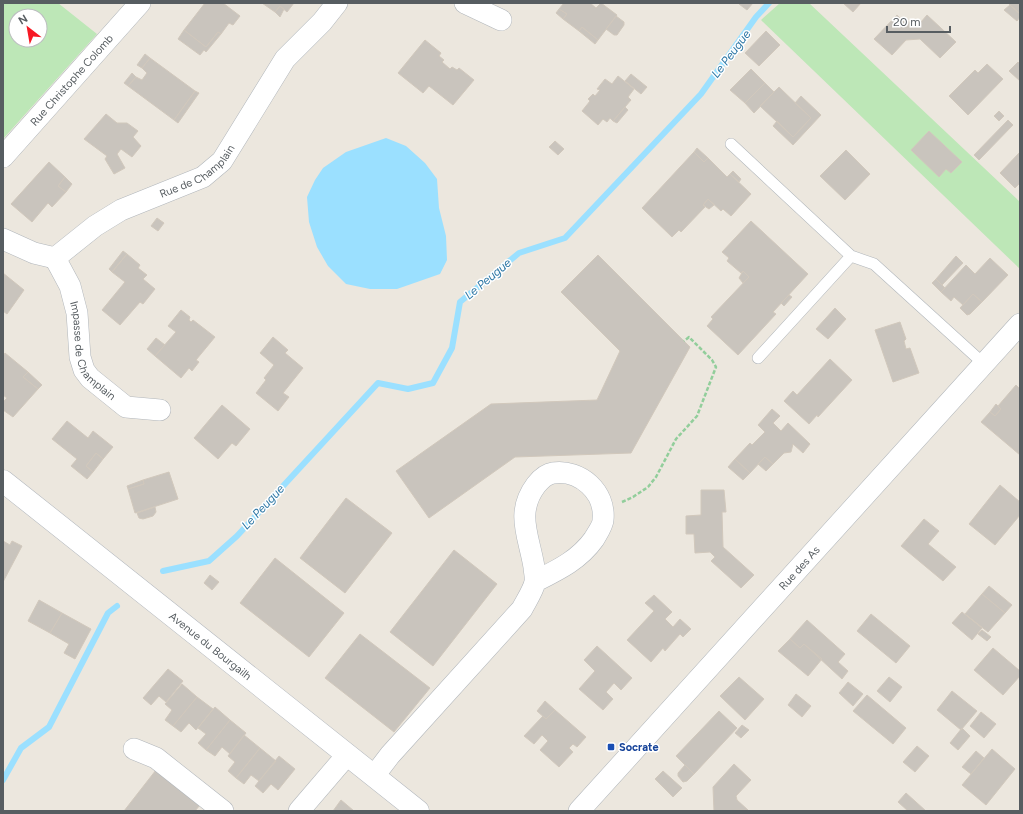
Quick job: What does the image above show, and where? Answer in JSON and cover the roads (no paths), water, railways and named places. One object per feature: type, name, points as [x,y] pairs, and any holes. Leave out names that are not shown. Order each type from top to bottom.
[{"type":"main road","name":"Avenue du Bourgailh","points":[[3,481],[418,811]]},
{"type":"street","name":"Rue Christophe Colomb","points":[[3,157],[140,3]]},
{"type":"street","name":"Rue de Champlain","points":[[54,258],[95,226],[121,210],[203,177],[222,162],[285,59],[322,22],[337,3]]},
{"type":"street","points":[[465,3],[501,20]]},
{"type":"street","points":[[3,239],[34,254],[54,258]]},
{"type":"street","name":"Impasse de Champlain","points":[[54,258],[70,286],[77,313],[80,357],[84,370],[90,378],[126,407],[160,410]]},
{"type":"street","name":"Rue des As","points":[[579,811],[1020,324]]},
{"type":"street","points":[[374,776],[390,754],[522,609],[536,581],[524,511],[530,493],[540,480],[551,473],[567,473],[583,479],[594,488],[602,508],[603,521],[594,539],[577,557],[562,569],[536,581]]},
{"type":"street","points":[[134,749],[156,758],[223,811]]},
{"type":"street","points":[[299,811],[347,755]]},
{"type":"lane","points":[[731,144],[851,256],[874,264],[984,364]]},
{"type":"lane","points":[[758,358],[851,256]]},
{"type":"water","points":[[386,138],[406,146],[425,163],[437,179],[439,208],[446,236],[447,260],[440,274],[397,289],[370,289],[346,284],[328,266],[317,247],[309,222],[307,197],[315,180],[323,168],[346,152]]},
{"type":"waterway","name":"Le Peugue","points":[[163,571],[209,561],[237,536],[378,383],[408,389],[433,383],[452,348],[460,302],[519,253],[565,238],[701,94],[756,17],[769,3]]},
{"type":"waterway","name":"Le Peugue","points":[[3,780],[21,748],[49,727],[108,613],[117,606]]},
{"type":"place","name":"Socrate","points":[[611,747]]}]
